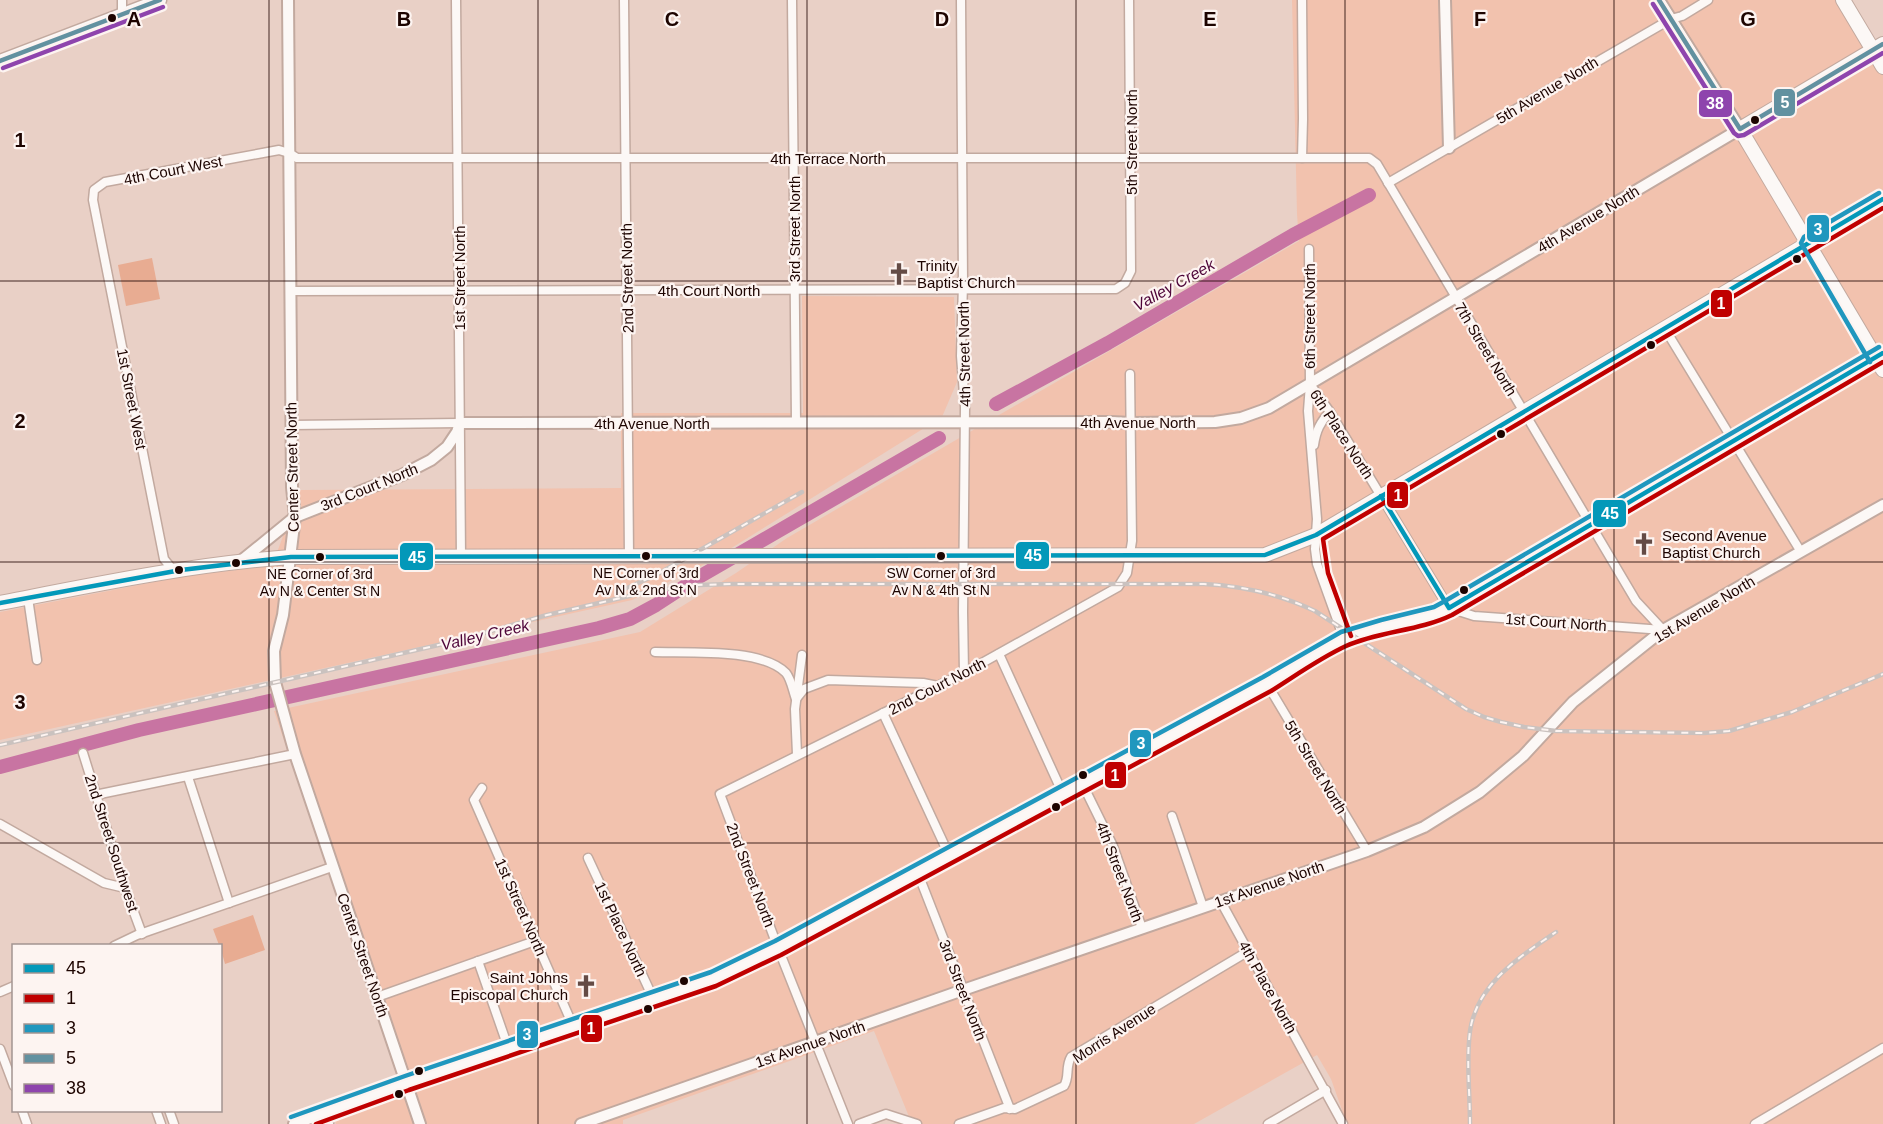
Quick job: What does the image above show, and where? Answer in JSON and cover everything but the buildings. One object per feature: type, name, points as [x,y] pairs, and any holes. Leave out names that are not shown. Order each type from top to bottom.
[{"type":"main road","points":[[0,61],[160,0]]},
{"type":"main road","points":[[1843,0],[1878,47],[1883,67]]},
{"type":"main road","name":"4th Avenue North","points":[[1740,129],[1878,47]]},
{"type":"main road","points":[[1740,129],[1881,360]]},
{"type":"main road","points":[[0,603],[173,570],[291,557],[1265,555],[1316,535],[1883,199]]},
{"type":"street","points":[[122,0],[122,13]]},
{"type":"street","name":"Center Street North","points":[[288,0],[292,487],[295,518],[283,615],[274,651],[276,687],[332,867],[420,1124]]},
{"type":"street","name":"1st Street North","points":[[456,0],[461,557]]},
{"type":"street","name":"2nd Street North","points":[[624,0],[629,556]]},
{"type":"street","name":"3rd Street North","points":[[792,0],[796,422]]},
{"type":"street","name":"4th Street North","points":[[961,0],[961,356],[965,423],[964,673]]},
{"type":"street","name":"5th Street North","points":[[1125,283],[1131,271],[1129,0]]},
{"type":"street","points":[[1302,0],[1302,158]]},
{"type":"street","points":[[1445,0],[1449,148]]},
{"type":"street","points":[[1659,0],[1740,129]]},
{"type":"street","name":"5th Avenue North","points":[[1388,183],[1671,19],[1682,16],[1708,0]]},
{"type":"street","name":"4th Avenue North","points":[[292,425],[628,422],[1131,423],[1215,422],[1241,418],[1269,408],[1740,129]]},
{"type":"street","name":"4th Court West","points":[[98,225],[93,200],[94,190],[105,183],[279,150],[289,153]]},
{"type":"street","name":"4th Terrace North","points":[[289,153],[297,158],[1369,158]]},
{"type":"street","name":"7th Street North","points":[[1369,158],[1377,164],[1636,601],[1663,630]]},
{"type":"street","name":"1st Street West","points":[[98,225],[164,560],[173,570]]},
{"type":"street","name":"6th Street North","points":[[1309,249],[1310,384],[1308,411],[1317,519],[1315,549],[1317,564],[1344,639]]},
{"type":"street","name":"4th Court North","points":[[290,291],[1116,290],[1125,283]]},
{"type":"street","points":[[1665,328],[1801,552]]},
{"type":"street","points":[[294,1124],[327,1118],[407,1083],[714,979],[778,948],[1267,684],[1344,639],[1437,614],[1449,608],[1734,441],[1881,360]]},
{"type":"street","points":[[1130,374],[1131,555]]},
{"type":"street","name":"6th Place North","points":[[1310,384],[1330,412],[1449,608]]},
{"type":"street","name":"6th Street North","points":[[1312,454],[1316,432],[1320,423],[1330,412]]},
{"type":"street","name":"3rd Court North","points":[[241,561],[295,518],[420,467],[447,447],[460,423]]},
{"type":"street","name":"1st Avenue North","points":[[581,1124],[1220,900],[1367,851],[1424,827],[1480,792],[1523,756],[1573,702],[1663,630],[1883,505]]},
{"type":"street","name":"2nd Court North","points":[[720,794],[964,673],[1118,587],[1127,573],[1131,555]]},
{"type":"street","points":[[28,597],[38,660]]},
{"type":"street","name":"1st Court North","points":[[1449,608],[1474,616],[1663,630]]},
{"type":"street","points":[[656,652],[730,654],[769,661],[787,674],[796,699]]},
{"type":"street","points":[[999,654],[1063,794]]},
{"type":"street","points":[[797,754],[796,699],[802,655]]},
{"type":"street","points":[[796,699],[804,689],[828,680],[938,686]]},
{"type":"street","name":"5th Street North","points":[[1267,684],[1367,851]]},
{"type":"street","points":[[883,713],[949,855]]},
{"type":"street","name":"2nd Street Southwest","points":[[83,753],[125,888],[142,934]]},
{"type":"street","points":[[95,795],[295,754]]},
{"type":"street","points":[[188,777],[229,903]]},
{"type":"street","name":"4th Street North","points":[[1082,783],[1113,846],[1142,928]]},
{"type":"street","name":"1st Street North","points":[[482,788],[474,800],[574,1028]]},
{"type":"street","name":"2nd Street North","points":[[720,794],[848,1124]]},
{"type":"street","points":[[1172,816],[1203,907]]},
{"type":"street","points":[[0,824],[104,883],[125,888]]},
{"type":"street","name":"1st Place North","points":[[588,858],[654,1000]]},
{"type":"street","points":[[117,944],[332,867]]},
{"type":"street","name":"3rd Street North","points":[[917,871],[1010,1109]]},
{"type":"street","name":"4th Place North","points":[[1220,900],[1343,1124]]},
{"type":"street","points":[[377,997],[535,941]]},
{"type":"street","name":"Morris Avenue","points":[[959,1124],[1004,1108],[1015,1109],[1064,1086],[1067,1081],[1067,1064],[1071,1057],[1247,952]]},
{"type":"street","points":[[478,961],[509,1050]]},
{"type":"street","points":[[1755,1124],[1883,1048]]},
{"type":"street","points":[[0,1049],[12,1081]]},
{"type":"street","points":[[1268,1124],[1326,1090]]},
{"type":"street","points":[[859,1124],[886,1114],[917,1124]]},
{"type":"shaded area","points":[[1292,0],[1844,0],[1883,63],[1883,1124],[1347,1124],[1331,1079],[1317,1055],[1194,1124],[912,1124],[874,1031],[623,1120],[623,1124],[336,1124],[328,1102],[398,1077],[274,711],[640,632],[736,573],[787,538],[1299,241]]},
{"type":"shaded area","points":[[152,258],[160,299],[126,306],[118,265]]},
{"type":"shaded area","points":[[802,296],[954,297],[957,382],[942,417],[709,562],[632,600],[0,740],[0,612],[185,576],[272,566],[300,490],[621,488],[621,413],[803,413]]},
{"type":"shaded area","points":[[253,915],[265,950],[225,964],[222,944],[219,944],[213,929]]},
{"type":"waterway","name":"Valley Creek","points":[[996,404],[1108,343],[1293,235],[1369,195]]},
{"type":"waterway","name":"Valley Creek","points":[[0,767],[139,730],[599,628],[630,619],[939,438]]},
{"type":"railway","points":[[618,592],[656,575],[802,492]]},
{"type":"railway","points":[[0,745],[456,641],[547,615],[651,591],[698,585],[1204,584],[1247,589],[1288,600],[1315,611],[1466,709],[1501,722],[1556,731],[1704,733],[1729,731],[1792,712],[1883,674]]},
{"type":"railway","points":[[1470,1124],[1468,1054],[1474,1014],[1481,999],[1502,973],[1556,932]]},
{"type":"transit line","name":"5","points":[[0,61],[160,0]]},
{"type":"transit line","name":"5","points":[[1659,0],[1740,129],[1883,44]]},
{"type":"transit line","name":"38","points":[[1653,4],[1738,136],[1744,135],[1883,53]]},
{"type":"transit line","name":"38","points":[[3,68],[163,7]]},
{"type":"transit line","name":"3","points":[[1870,362],[1801,243],[1804,237],[1879,193]]},
{"type":"transit line","name":"45","points":[[0,603],[181,570],[291,557],[1265,555],[1316,535],[1883,199]]},
{"type":"transit line","name":"1","points":[[1351,636],[1328,573],[1323,539],[1883,208]]},
{"type":"transit line","name":"3","points":[[291,1117],[711,972],[775,941],[1263,677],[1341,632],[1434,607],[1879,347]]},
{"type":"transit line","name":"45","points":[[1381,496],[1449,608],[1883,353]]},
{"type":"transit line","name":"1","points":[[316,1124],[409,1090],[716,986],[781,955],[1271,691],[1336,651],[1359,641],[1452,615],[1883,362]]},
{"type":"place","name":"Trinity Baptist Church","points":[[899,274]]},
{"type":"place","name":"Second Avenue Baptist Church","points":[[1644,544]]},
{"type":"place","name":"NE Corner of 3rd Av N & 2nd St N","points":[[646,556]]},
{"type":"place","name":"SW Corner of 3rd Av N & 4th St N","points":[[941,556]]},
{"type":"place","name":"NE Corner of 3rd Av N & Center St N","points":[[320,557]]},
{"type":"place","name":"Saint Johns Episcopal Church","points":[[586,986]]}]
